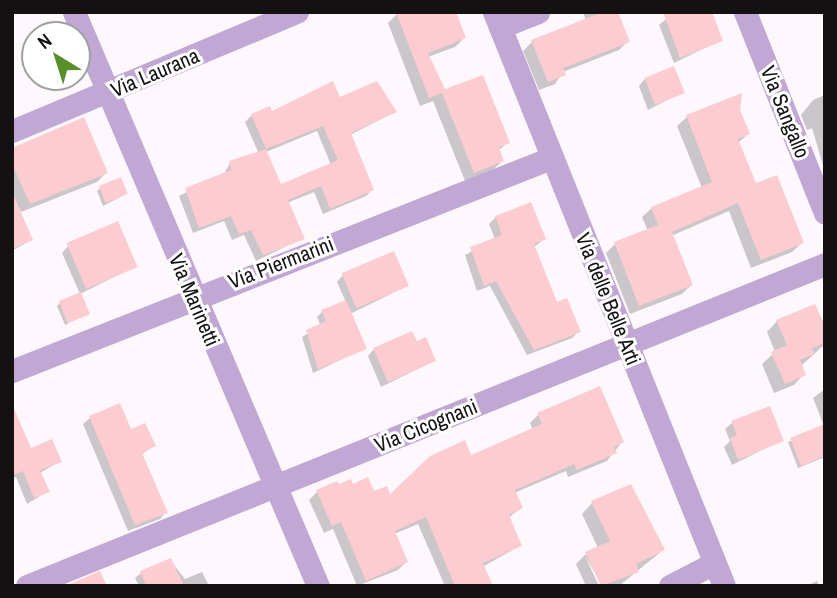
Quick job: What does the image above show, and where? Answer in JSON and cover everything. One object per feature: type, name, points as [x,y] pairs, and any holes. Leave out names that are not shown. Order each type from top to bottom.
[{"type":"street","name":"Via Marinetti","points":[[74,12],[274,489],[318,586]]},
{"type":"street","name":"Via Laurana","points":[[12,131],[297,12]]},
{"type":"street","points":[[497,20],[538,12]]},
{"type":"street","name":"Via Sangallo","points":[[745,12],[825,213]]},
{"type":"street","name":"Via delle Belle Arti","points":[[497,20],[724,586]]},
{"type":"street","name":"Via Piermarini","points":[[12,371],[551,158]]},
{"type":"street","name":"Via Cicognani","points":[[27,586],[274,489],[825,264]]},
{"type":"street","points":[[670,586],[714,563]]},
{"type":"building","points":[[396,12],[456,12],[466,38],[428,53],[445,89],[483,75],[510,143],[499,147],[504,161],[474,173],[442,93],[429,98]]},
{"type":"building","points":[[603,12],[618,12],[630,42],[563,68],[566,75],[548,82],[531,40]]},
{"type":"building","points":[[663,12],[712,12],[723,41],[680,58]]},
{"type":"building","points":[[674,66],[685,93],[655,105],[644,78]]},
{"type":"building","points":[[333,81],[340,97],[377,81],[397,112],[351,133],[374,190],[330,209],[321,186],[288,200],[305,239],[263,255],[251,230],[239,234],[231,216],[199,228],[185,188],[231,170],[229,161],[266,149],[251,114],[270,106],[272,111]],"holes":[[[323,126],[338,160],[281,184],[266,149]]]},
{"type":"building","points":[[742,93],[740,110],[750,134],[738,139],[756,183],[777,175],[804,243],[761,260],[738,203],[672,232],[693,285],[639,306],[614,242],[658,225],[651,207],[712,182],[686,115]]},
{"type":"building","points":[[84,117],[108,173],[30,204],[12,164],[12,148]]},
{"type":"building","points":[[121,177],[128,194],[105,203],[99,186]]},
{"type":"building","points":[[12,192],[33,240],[12,249]]},
{"type":"building","points":[[531,202],[546,239],[534,244],[557,302],[567,298],[581,332],[534,350],[496,281],[484,286],[470,247],[502,235],[495,216]]},
{"type":"building","points":[[118,221],[138,267],[86,289],[66,243]]},
{"type":"building","points":[[394,251],[409,286],[356,308],[342,273]]},
{"type":"building","points":[[81,292],[90,314],[68,323],[59,301]]},
{"type":"building","points":[[346,300],[367,349],[318,369],[306,330],[326,321],[321,310]]},
{"type":"building","points":[[815,304],[825,326],[825,343],[812,348],[814,354],[800,360],[806,375],[785,384],[771,352],[787,345],[776,320]]},
{"type":"building","points":[[412,331],[417,341],[426,337],[436,361],[388,382],[373,348]]},
{"type":"building","points":[[600,386],[624,442],[614,447],[617,453],[577,470],[574,464],[515,490],[523,508],[509,515],[522,546],[483,563],[493,586],[455,586],[426,517],[395,531],[408,562],[366,581],[341,522],[332,526],[316,490],[337,481],[339,484],[351,479],[353,484],[368,477],[374,491],[387,486],[390,494],[430,456],[465,440],[471,455],[542,424],[537,413]]},
{"type":"building","points":[[120,403],[131,429],[145,423],[156,446],[142,453],[168,513],[135,525],[89,416]]},
{"type":"building","points":[[12,404],[31,448],[52,439],[62,462],[40,470],[50,492],[34,498],[23,471],[12,475]]},
{"type":"building","points":[[770,406],[784,441],[738,460],[730,438],[737,435],[731,421]]},
{"type":"building","points":[[825,424],[825,456],[801,466],[790,438]]},
{"type":"building","points":[[631,484],[665,550],[636,564],[639,572],[601,586],[585,552],[610,541],[591,501]]},
{"type":"building","points":[[171,558],[184,586],[146,586],[140,571]]},
{"type":"building","points":[[100,571],[107,586],[65,586]]}]
